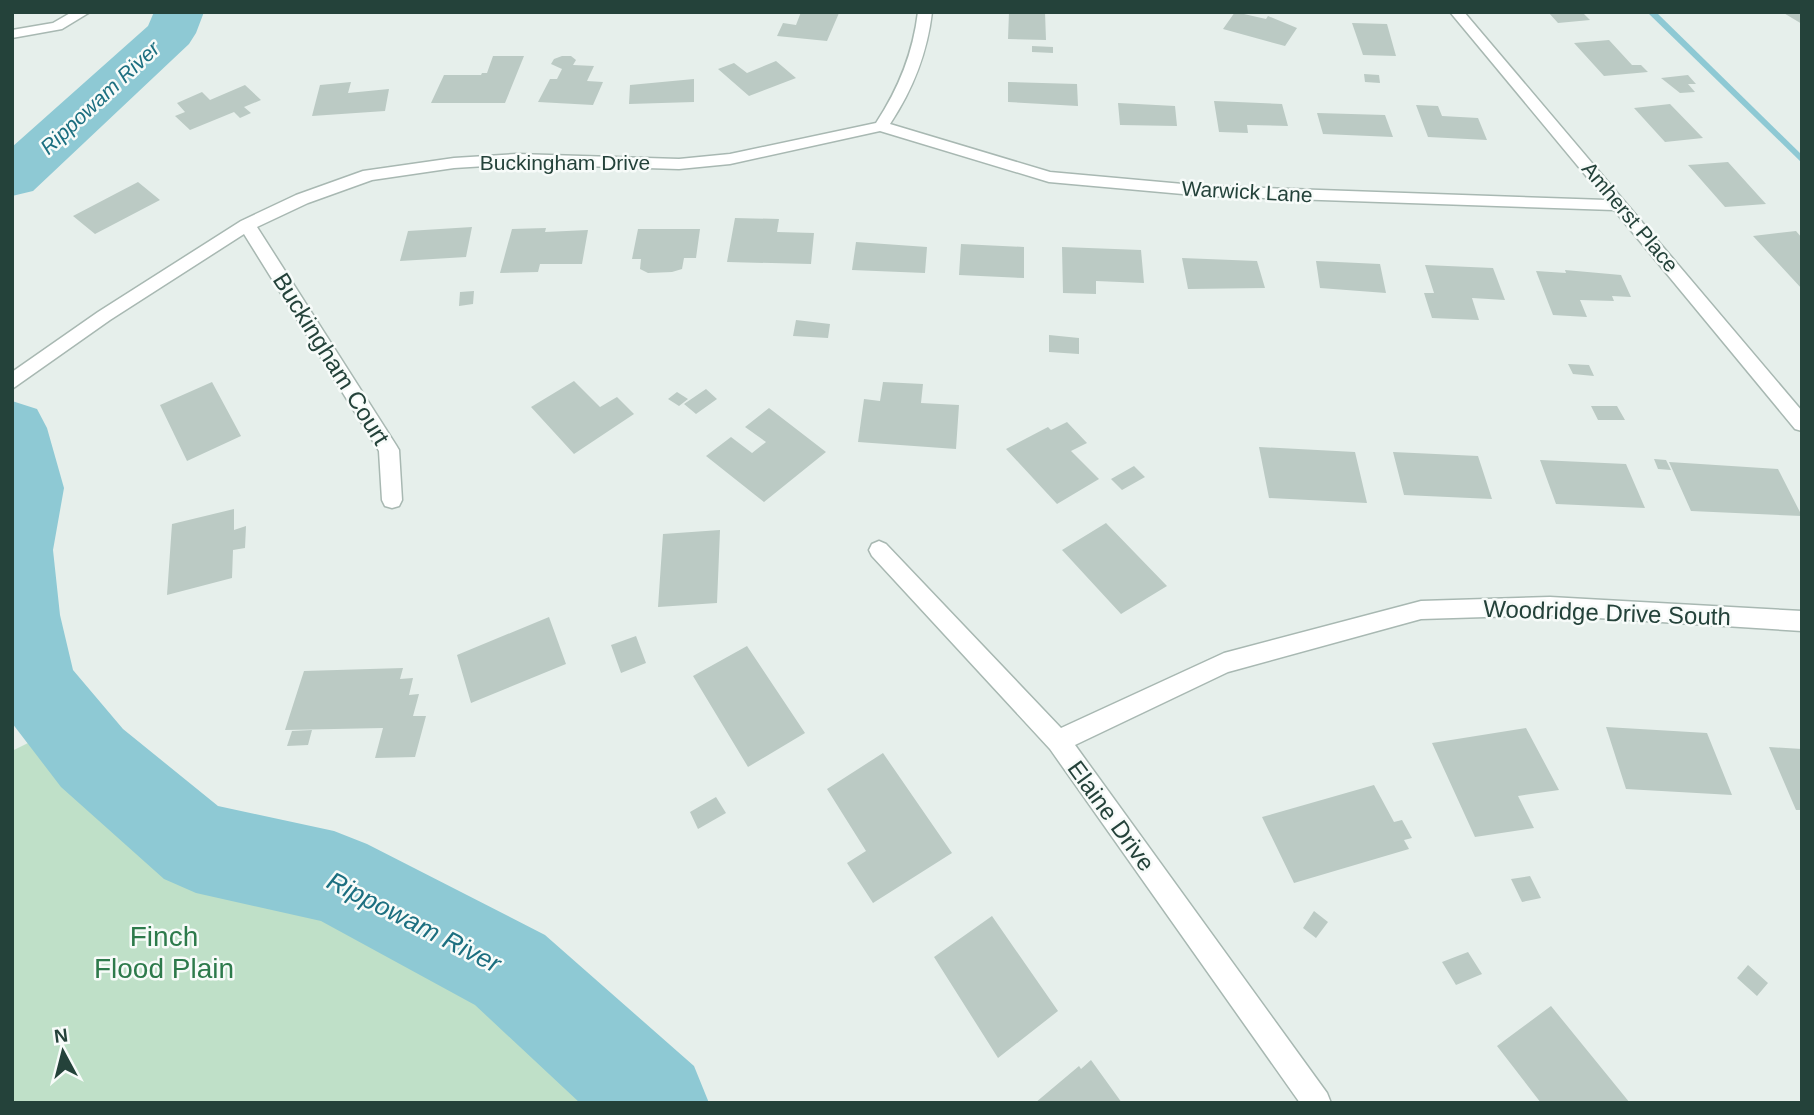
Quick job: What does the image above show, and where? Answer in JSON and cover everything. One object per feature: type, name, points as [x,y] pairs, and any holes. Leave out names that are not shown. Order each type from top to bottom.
[{"type":"street","points":[[12,21],[61,12]]},
{"type":"street","points":[[12,33],[57,26],[83,12]]},
{"type":"street","points":[[881,126],[905,89],[923,36],[925,12]]},
{"type":"street","name":"Amherst Place","points":[[1457,12],[1802,424]]},
{"type":"street","name":"Warwick Lane","points":[[881,126],[1049,177],[1205,191],[1583,206],[1620,205]]},
{"type":"street","name":"Buckingham Drive","points":[[12,382],[104,316],[247,225],[302,199],[369,175],[454,163],[517,159],[679,164],[730,159],[881,126]]},
{"type":"street","name":"Buckingham Court","points":[[247,225],[389,450],[391,500]]},
{"type":"street","name":"Elaine Drive","points":[[879,550],[1058,741],[1317,1103]]},
{"type":"street","name":"Woodridge Drive South","points":[[1058,741],[1224,663],[1421,610],[1550,606],[1802,621]]},
{"type":"green space","name":"Finch Flood Plain","points":[[62,726],[295,851],[430,918],[578,1067],[604,1103],[12,1103],[12,751]]},
{"type":"building","points":[[801,12],[839,13],[827,41],[777,36],[783,23],[796,25]]},
{"type":"building","points":[[1009,12],[1045,12],[1046,40],[1008,39]]},
{"type":"building","points":[[1235,12],[1266,19],[1268,16],[1297,28],[1285,46],[1223,29]]},
{"type":"building","points":[[1548,12],[1582,12],[1590,20],[1558,23]]},
{"type":"building","points":[[1782,12],[1802,12],[1802,24]]},
{"type":"building","points":[[1352,23],[1387,24],[1396,56],[1363,55]]},
{"type":"building","points":[[1609,40],[1632,65],[1641,65],[1648,72],[1604,76],[1574,43]]},
{"type":"building","points":[[1032,46],[1053,47],[1053,53],[1032,52]]},
{"type":"building","points":[[493,56],[524,56],[505,103],[431,103],[444,75],[487,73]]},
{"type":"building","points":[[571,56],[576,60],[573,65],[594,66],[587,81],[603,82],[593,105],[538,102],[550,79],[557,79],[562,69],[551,64],[554,59]]},
{"type":"building","points":[[776,61],[796,78],[749,96],[718,69],[734,63],[747,73]]},
{"type":"building","points":[[1364,74],[1379,75],[1380,83],[1365,82]]},
{"type":"building","points":[[1688,75],[1696,84],[1688,84],[1695,92],[1680,93],[1661,78]]},
{"type":"building","points":[[694,79],[694,102],[629,104],[630,85]]},
{"type":"building","points":[[351,82],[348,93],[389,89],[385,111],[312,116],[320,85]]},
{"type":"building","points":[[1008,82],[1077,84],[1078,106],[1008,102]]},
{"type":"building","points":[[245,85],[261,100],[244,107],[251,113],[240,118],[234,112],[190,130],[175,116],[185,112],[177,103],[202,92],[210,100]]},
{"type":"building","points":[[1214,101],[1282,104],[1288,126],[1247,125],[1248,133],[1219,132]]},
{"type":"building","points":[[1118,103],[1175,106],[1177,126],[1120,125]]},
{"type":"building","points":[[1670,104],[1703,138],[1665,142],[1634,108]]},
{"type":"building","points":[[1416,105],[1438,106],[1442,116],[1478,118],[1487,140],[1428,137]]},
{"type":"building","points":[[1317,113],[1385,115],[1393,137],[1323,134]]},
{"type":"building","points":[[1728,162],[1766,204],[1725,207],[1688,165]]},
{"type":"building","points":[[138,182],[160,200],[95,234],[73,216]]},
{"type":"building","points":[[735,218],[779,219],[777,232],[814,233],[811,264],[727,262]]},
{"type":"building","points":[[472,227],[466,257],[400,261],[408,231]]},
{"type":"building","points":[[546,228],[545,232],[588,230],[582,264],[540,264],[538,272],[500,273],[512,229]]},
{"type":"building","points":[[638,229],[700,229],[696,258],[684,258],[682,269],[672,272],[648,273],[640,269],[641,259],[632,259]]},
{"type":"building","points":[[1796,231],[1802,238],[1802,289],[1753,236]]},
{"type":"building","points":[[856,242],[927,247],[925,273],[852,270]]},
{"type":"building","points":[[961,244],[1024,247],[1024,278],[959,275]]},
{"type":"building","points":[[1062,247],[1141,250],[1144,283],[1096,281],[1096,294],[1063,293]]},
{"type":"building","points":[[1182,258],[1257,261],[1265,288],[1188,289]]},
{"type":"building","points":[[1316,261],[1380,264],[1386,293],[1320,288]]},
{"type":"building","points":[[1425,265],[1493,268],[1505,300],[1472,298],[1479,320],[1432,318],[1424,293],[1434,293]]},
{"type":"building","points":[[1565,270],[1621,275],[1631,297],[1612,296],[1614,301],[1580,300],[1587,317],[1553,315],[1536,271],[1566,273]]},
{"type":"building","points":[[474,291],[473,304],[459,306],[460,292]]},
{"type":"building","points":[[796,320],[830,324],[828,338],[793,336]]},
{"type":"building","points":[[1049,335],[1079,338],[1079,354],[1049,352]]},
{"type":"building","points":[[1568,364],[1589,365],[1594,376],[1573,374]]},
{"type":"building","points":[[574,381],[600,407],[617,397],[634,414],[574,454],[531,407]]},
{"type":"building","points":[[212,382],[241,436],[187,461],[160,405]]},
{"type":"building","points":[[883,382],[923,384],[921,403],[959,405],[956,449],[858,442],[864,399],[880,401]]},
{"type":"building","points":[[706,389],[717,399],[696,414],[684,404]]},
{"type":"building","points":[[677,392],[688,399],[679,406],[668,399]]},
{"type":"building","points":[[1591,406],[1617,406],[1625,420],[1598,420]]},
{"type":"building","points":[[769,408],[826,452],[764,502],[706,456],[731,437],[752,453],[766,442],[745,427]]},
{"type":"building","points":[[1067,422],[1087,443],[1071,451],[1099,479],[1057,504],[1006,449],[1048,427],[1051,430]]},
{"type":"building","points":[[1259,447],[1355,452],[1367,503],[1269,498]]},
{"type":"building","points":[[1393,452],[1478,456],[1492,499],[1404,495]]},
{"type":"building","points":[[1654,459],[1666,460],[1671,470],[1658,469]]},
{"type":"building","points":[[1540,460],[1626,464],[1645,508],[1556,504]]},
{"type":"building","points":[[1669,462],[1778,469],[1802,516],[1691,511]]},
{"type":"building","points":[[1134,466],[1145,477],[1122,490],[1111,479]]},
{"type":"building","points":[[234,509],[234,530],[246,526],[245,548],[233,550],[232,578],[167,595],[172,524]]},
{"type":"building","points":[[1106,523],[1167,586],[1121,614],[1062,550]]},
{"type":"building","points":[[720,530],[717,603],[658,607],[663,534]]},
{"type":"building","points":[[549,617],[566,664],[471,703],[457,655]]},
{"type":"building","points":[[636,636],[646,663],[621,673],[611,645]]},
{"type":"building","points":[[747,646],[805,733],[748,767],[693,676]]},
{"type":"building","points":[[403,668],[400,679],[413,678],[409,695],[419,694],[413,716],[426,716],[415,757],[375,758],[383,728],[285,730],[304,671]]},
{"type":"building","points":[[1606,727],[1707,733],[1732,795],[1626,789]]},
{"type":"building","points":[[1526,728],[1559,790],[1518,796],[1534,828],[1475,837],[1432,743]]},
{"type":"building","points":[[312,730],[308,745],[287,746],[292,731]]},
{"type":"building","points":[[1769,747],[1802,749],[1802,810],[1796,810]]},
{"type":"building","points":[[883,753],[952,853],[873,903],[847,863],[866,851],[827,789]]},
{"type":"building","points":[[1374,785],[1394,822],[1402,820],[1412,838],[1404,840],[1409,849],[1294,883],[1262,817]]},
{"type":"building","points":[[716,797],[726,813],[698,829],[690,812]]},
{"type":"building","points":[[1530,876],[1541,898],[1522,902],[1511,879]]},
{"type":"building","points":[[1314,911],[1328,922],[1316,938],[1303,928]]},
{"type":"building","points":[[992,916],[1058,1011],[998,1058],[934,957]]},
{"type":"building","points":[[1468,952],[1482,974],[1456,985],[1442,962]]},
{"type":"building","points":[[1748,965],[1768,983],[1757,996],[1737,978]]},
{"type":"building","points":[[1551,1006],[1630,1103],[1541,1103],[1497,1046]]},
{"type":"building","points":[[1091,1060],[1122,1103],[1035,1103],[1079,1066],[1081,1069]]},
{"type":"waterway","name":"Rippowam River","points":[[12,178],[171,33],[179,12]]},
{"type":"waterway","points":[[1651,12],[1802,160]]},
{"type":"waterway","name":"Rippowam River","points":[[12,428],[27,488],[15,550],[20,615],[35,687],[92,758],[196,847],[334,877],[510,970],[657,1103]]}]
